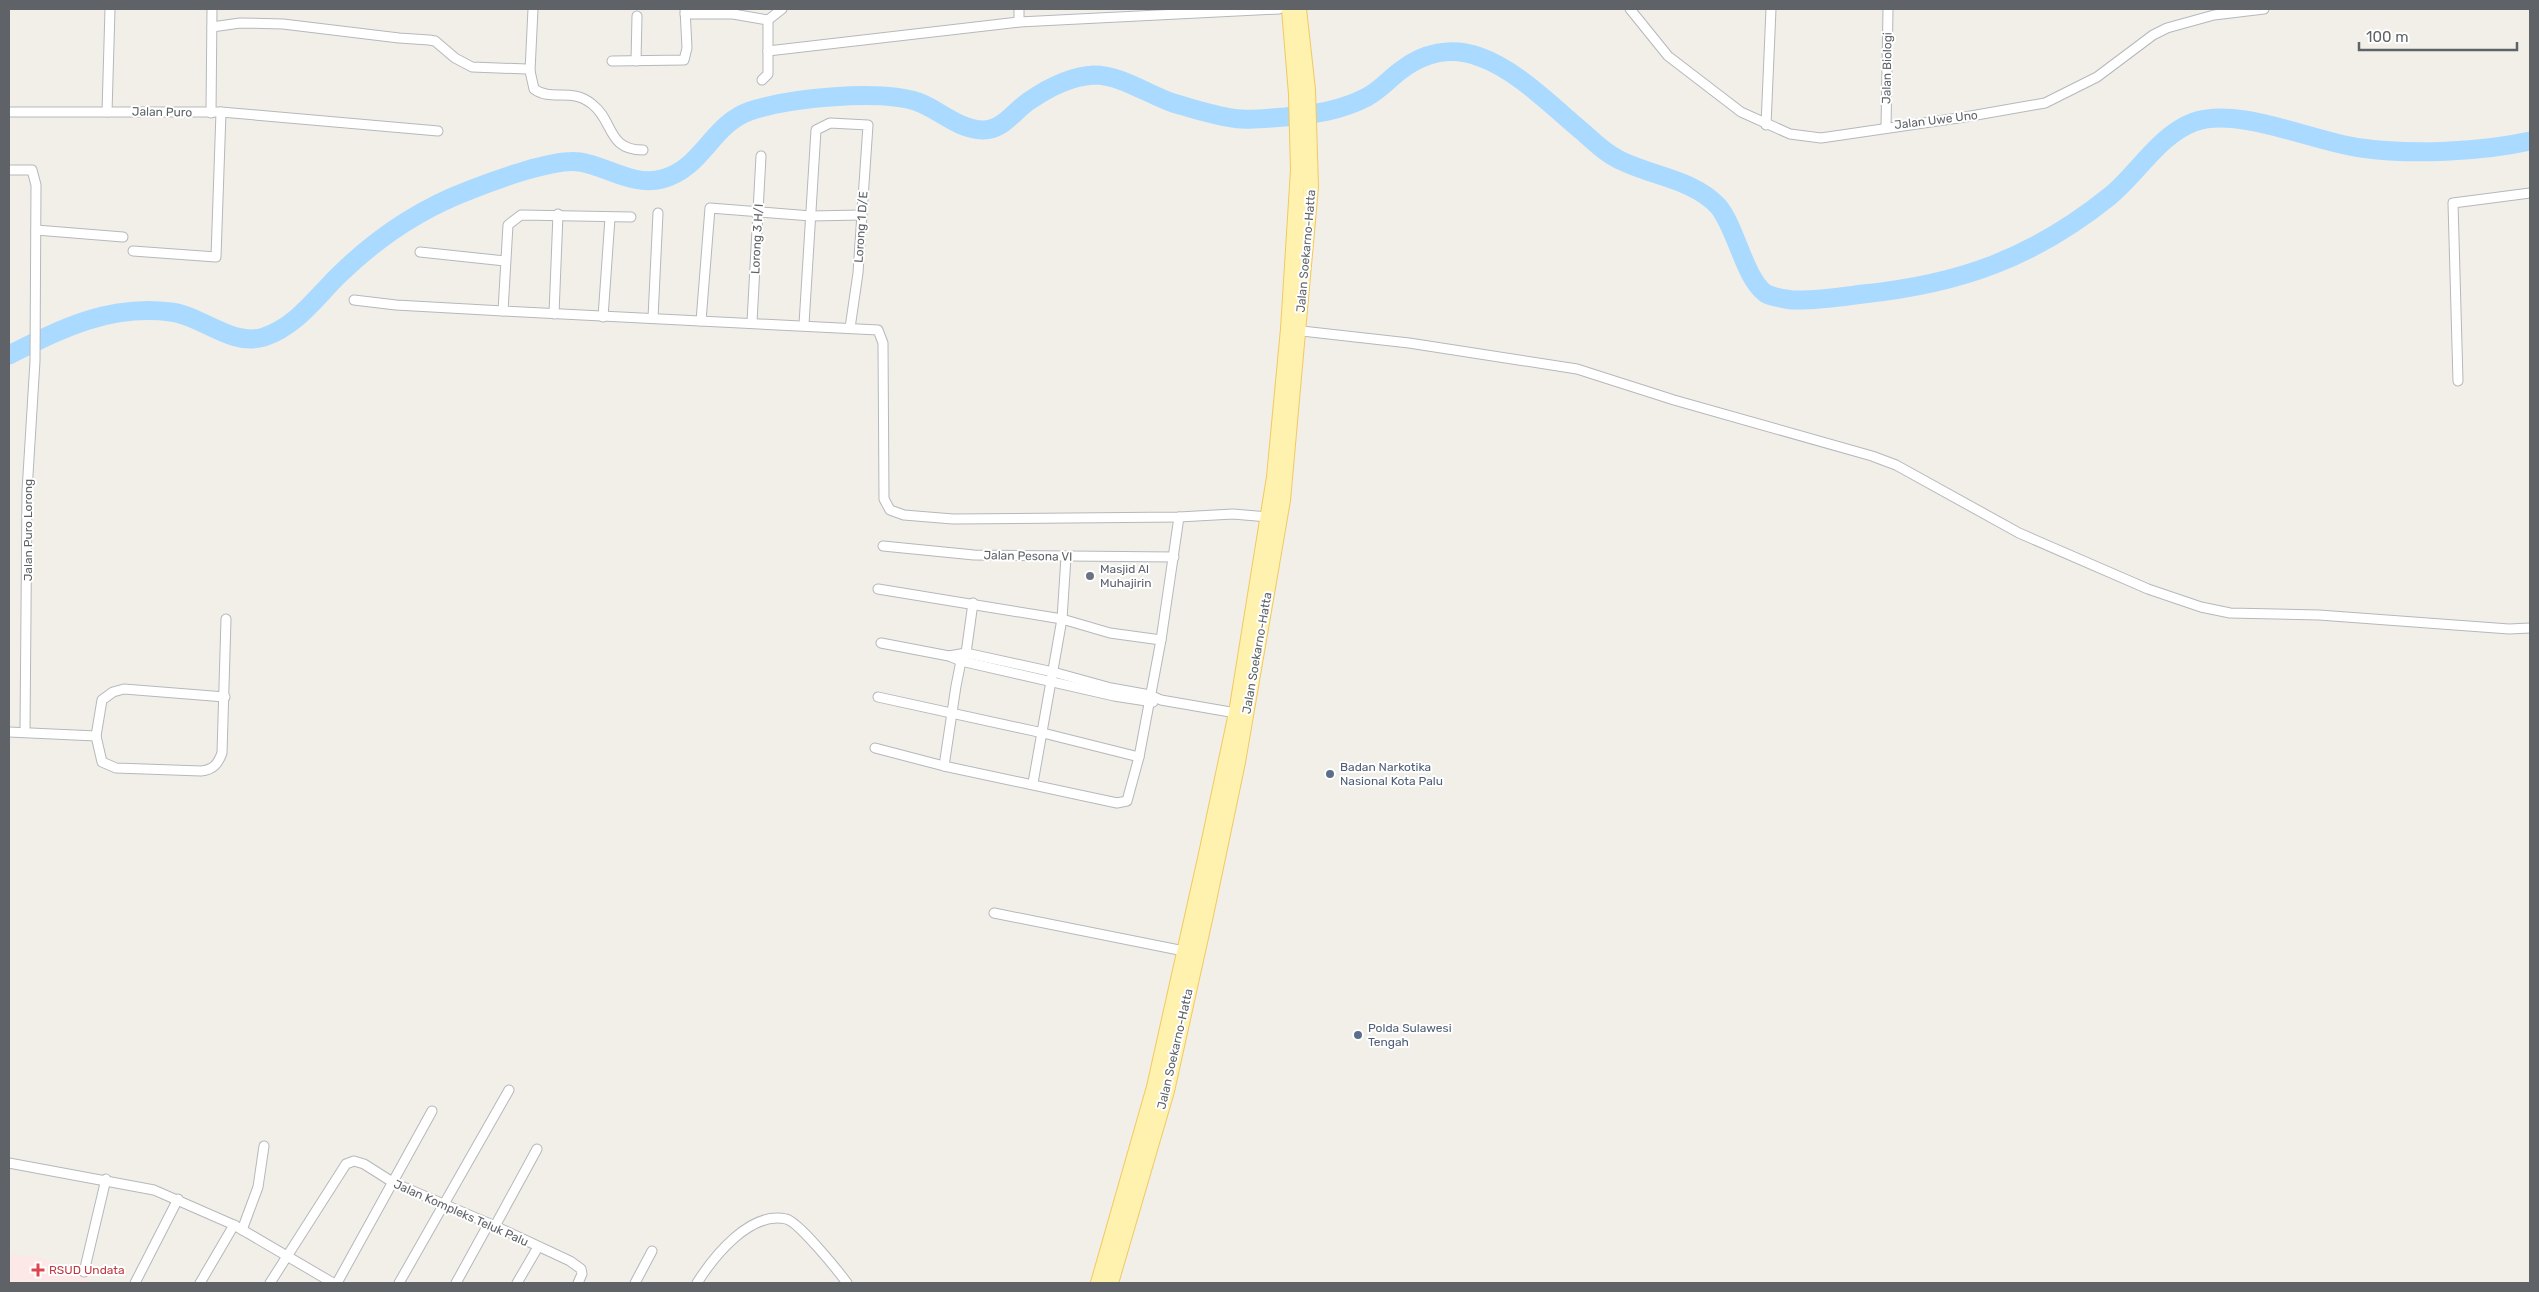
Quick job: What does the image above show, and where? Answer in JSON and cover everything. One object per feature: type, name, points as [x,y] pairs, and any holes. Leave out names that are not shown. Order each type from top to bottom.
[{"type":"main road","name":"Jalan Soekarno-Hatta","points":[[1288,9],[1302,92]]},
{"type":"main road","name":"Jalan Soekarno-Hatta","points":[[1105,1282],[1148,1112],[1184,951],[1199,914],[1238,762],[1268,517],[1309,232],[1300,9]]},
{"type":"main road","name":"Jalan Soekarno-Hatta","points":[[1105,1282],[1167,1091],[1236,713],[1252,652],[1283,500],[1294,330]]},
{"type":"street","points":[[107,112],[110,9]]},
{"type":"street","name":"Jalan Puro","points":[[9,112],[211,113],[212,9]]},
{"type":"street","points":[[533,9],[530,71],[534,89],[540,93],[575,95],[583,98],[594,106],[616,140],[632,150],[643,150]]},
{"type":"street","points":[[768,20],[782,9]]},
{"type":"street","points":[[1019,9],[1019,22]]},
{"type":"street","points":[[768,51],[1019,22],[1279,9]]},
{"type":"street","name":"Jalan Uwe Uno","points":[[1630,9],[1668,56],[1741,112],[1766,125],[1790,134],[1821,138],[2045,103],[2098,76],[2152,35],[2167,28],[2214,15],[2264,9]]},
{"type":"street","points":[[1766,125],[1771,9]]},
{"type":"street","name":"Jalan Biologi","points":[[1886,127],[1888,9]]},
{"type":"street","points":[[612,61],[684,60],[687,48],[685,11],[734,11],[768,20]]},
{"type":"street","points":[[636,61],[637,16]]},
{"type":"street","points":[[762,80],[768,74],[768,20]]},
{"type":"street","points":[[212,27],[240,23],[283,24],[429,40],[435,41],[455,58],[472,67],[512,68],[530,71]]},
{"type":"street","points":[[211,113],[222,112],[438,130]]},
{"type":"street","points":[[133,251],[216,257],[222,112]]},
{"type":"street","name":"Lorong 1 D/E","points":[[811,216],[816,130],[830,123],[868,125],[858,273],[850,328]]},
{"type":"street","name":"Lorong 3 H/I","points":[[752,322],[762,156]]},
{"type":"street","name":"Jalan Puro Lorong","points":[[9,170],[33,171],[36,184],[36,328],[27,491],[25,732]]},
{"type":"street","points":[[2458,381],[2453,203],[2530,193]]},
{"type":"street","points":[[702,321],[710,208],[811,216],[861,215]]},
{"type":"street","points":[[652,318],[658,213]]},
{"type":"street","points":[[554,314],[558,214]]},
{"type":"street","points":[[503,311],[508,225],[511,222],[521,215],[558,214],[610,218],[630,217]]},
{"type":"street","points":[[804,324],[811,216]]},
{"type":"street","points":[[603,316],[610,218]]},
{"type":"street","points":[[36,230],[123,237]]},
{"type":"street","points":[[420,252],[505,261]]},
{"type":"street","points":[[354,300],[396,305],[554,314],[876,328],[882,334],[884,499],[890,510],[904,515],[953,519],[1179,517],[1233,514],[1268,517]]},
{"type":"street","points":[[1294,330],[1410,342],[1577,370],[1674,400],[1872,456],[1896,465],[1972,509],[2026,536],[2148,589],[2201,607],[2230,613],[2319,615],[2509,629],[2530,628]]},
{"type":"street","points":[[875,748],[944,766],[1124,803],[1129,796],[1139,757],[1174,557],[1179,517]]},
{"type":"street","name":"Jalan Pesona VI","points":[[883,546],[974,555],[1174,557]]},
{"type":"street","points":[[1033,784],[1053,683],[1053,672],[1062,619],[1066,557]]},
{"type":"street","points":[[878,589],[1062,619],[1110,633],[1160,640]]},
{"type":"street","points":[[944,766],[952,712],[973,603]]},
{"type":"street","points":[[225,697],[118,690],[102,700],[96,736],[102,762],[116,768],[207,770],[218,762],[222,753],[225,697],[226,619]]},
{"type":"street","points":[[881,643],[949,656],[1053,672],[1149,699]]},
{"type":"street","points":[[963,657],[1053,683],[1236,713]]},
{"type":"street","points":[[878,697],[952,712],[1139,757]]},
{"type":"street","points":[[9,732],[96,736]]},
{"type":"street","points":[[994,913],[1184,951]]},
{"type":"street","points":[[399,1283],[509,1090]]},
{"type":"street","points":[[9,1163],[106,1179],[154,1190],[234,1225],[335,1283],[394,1183],[432,1111]]},
{"type":"street","points":[[242,1230],[258,1187],[264,1146]]},
{"type":"street","points":[[456,1283],[537,1149]]},
{"type":"street","name":"Jalan Kompleks Teluk Palu","points":[[288,1256],[348,1162],[357,1161],[394,1183],[492,1225],[579,1267],[582,1274],[578,1283]]},
{"type":"street","points":[[84,1272],[106,1179]]},
{"type":"street","points":[[135,1283],[178,1199]]},
{"type":"street","points":[[697,1283],[743,1230],[768,1220],[780,1219],[792,1221],[837,1268],[847,1283]]},
{"type":"street","points":[[200,1283],[234,1225]]},
{"type":"street","points":[[517,1283],[538,1248]]},
{"type":"street","points":[[635,1283],[652,1251]]},
{"type":"street","points":[[270,1283],[288,1256]]},
{"type":"shaded area","name":"RSUD Undata","points":[[9,1254],[43,1258],[95,1283],[9,1283]]},
{"type":"waterway","points":[[9,355],[48,336],[86,321],[106,315],[148,310],[183,315],[240,338],[264,337],[276,332],[296,318],[354,261],[385,236],[418,215],[452,197],[494,181],[556,163],[580,162],[631,178],[652,181],[662,179],[676,174],[687,166],[737,117],[767,106],[810,99],[858,96],[901,98],[926,105],[957,123],[983,130],[1002,124],[1029,101],[1052,87],[1068,80],[1094,75],[1114,78],[1173,103],[1208,113],[1234,118],[1264,119],[1317,113],[1347,106],[1372,94],[1400,71],[1418,60],[1438,53],[1458,52],[1469,54],[1494,63],[1521,80],[1612,156],[1683,183],[1707,197],[1718,206],[1724,215],[1751,276],[1758,286],[1765,293],[1778,298],[1792,300],[1837,297],[1932,283],[1963,275],[2024,252],[2081,218],[2110,196],[2159,145],[2181,128],[2194,122],[2212,118],[2232,118],[2254,122],[2342,145],[2381,150],[2424,152],[2468,150],[2530,141]]},
{"type":"place","name":"Masjid Al Muhajirin","points":[[1090,576]]},
{"type":"place","name":"Badan Narkotika Nasional Kota Palu","points":[[1330,774]]},
{"type":"place","name":"Polda Sulawesi Tengah","points":[[1358,1035]]},
{"type":"place","name":"RSUD Undata","points":[[38,1270]]}]
